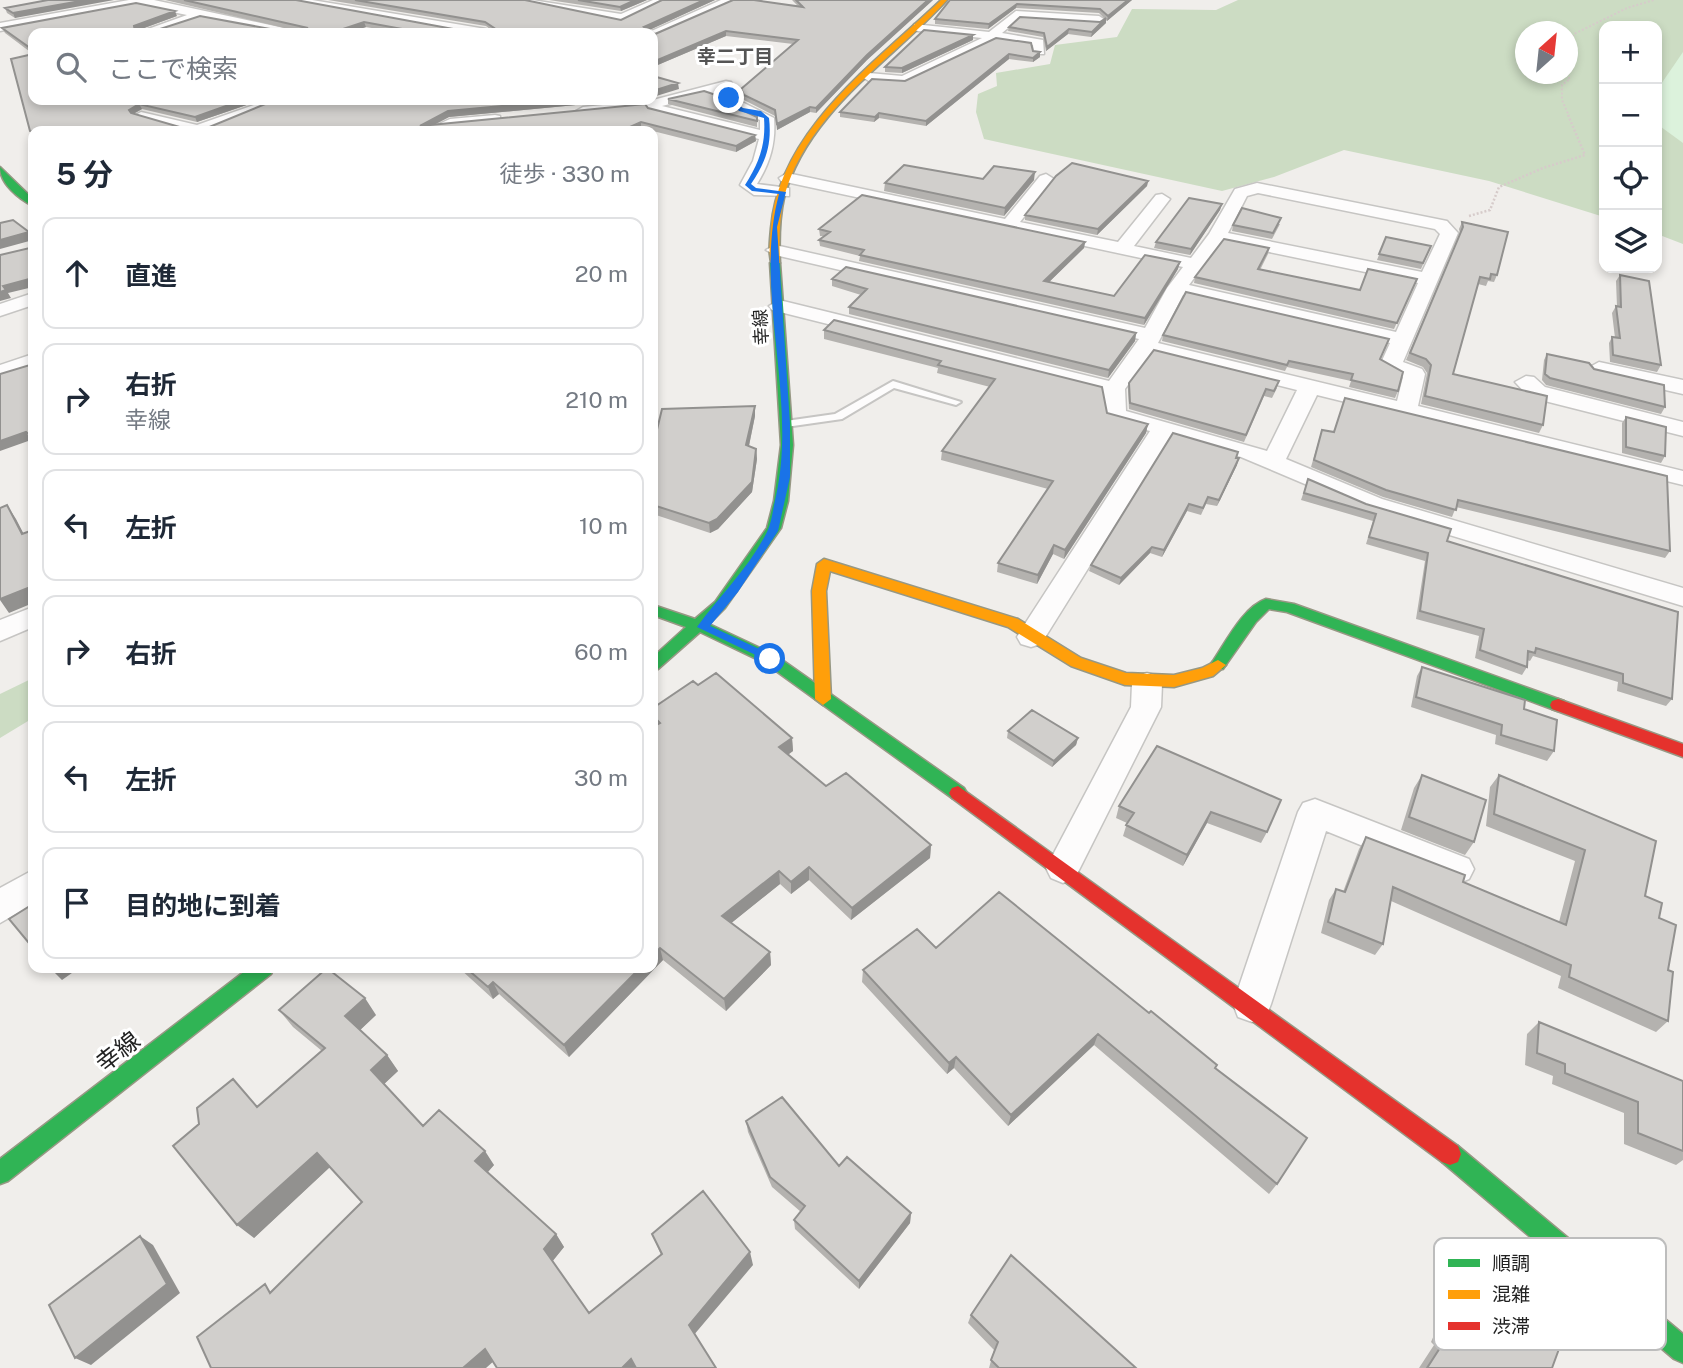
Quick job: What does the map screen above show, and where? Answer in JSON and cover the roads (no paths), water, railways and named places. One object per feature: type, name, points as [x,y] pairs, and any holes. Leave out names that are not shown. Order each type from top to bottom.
[{"type":"street","points":[[292,0],[454,28]]},
{"type":"street","points":[[511,0],[622,18],[662,0]]},
{"type":"street","points":[[658,32],[731,0]]},
{"type":"street","name":"幸線","points":[[658,661],[703,627],[734,590],[773,531],[785,477],[786,424],[774,227],[785,185],[801,150],[820,127],[944,0]]},
{"type":"street","points":[[1033,15],[1053,0]]},
{"type":"street","points":[[0,27],[143,1],[281,28]]},
{"type":"street","points":[[333,22],[358,13],[387,28]]},
{"type":"street","points":[[159,28],[202,14]]},
{"type":"street","points":[[869,77],[904,80],[993,37],[1016,15],[1099,19]]},
{"type":"street","points":[[918,27],[1039,43],[1039,51]]},
{"type":"street","points":[[658,102],[726,85],[729,98],[741,109],[759,113],[767,118],[768,137],[761,165],[748,185],[754,190],[785,185],[1009,225],[1194,264]]},
{"type":"street","points":[[211,126],[267,105]]},
{"type":"street","points":[[466,122],[474,105]]},
{"type":"street","points":[[562,113],[631,105]]},
{"type":"street","points":[[654,108],[768,137]]},
{"type":"street","points":[[141,116],[178,126]]},
{"type":"street","points":[[443,126],[450,123],[508,118]]},
{"type":"street","points":[[0,170],[28,194]]},
{"type":"street","points":[[1009,225],[1046,179]]},
{"type":"street","points":[[1406,409],[1414,374],[1391,365],[1449,233],[1441,225],[1257,188],[1241,193],[1217,236],[1177,288],[1149,341],[1114,389],[1115,415],[1273,462],[1373,504],[1683,597]]},
{"type":"street","points":[[1122,249],[1162,199]]},
{"type":"street","points":[[1217,236],[1428,279]]},
{"type":"street","points":[[775,250],[1149,341],[1310,386],[1683,478]]},
{"type":"street","points":[[1177,288],[1401,339]]},
{"type":"street","points":[[0,310],[28,301]]},
{"type":"street","points":[[779,306],[1114,389]]},
{"type":"street","points":[[0,372],[28,362]]},
{"type":"street","points":[[1599,368],[1683,387]]},
{"type":"street","points":[[1526,382],[1536,393],[1683,429]]},
{"type":"street","points":[[1273,462],[1310,386]]},
{"type":"street","points":[[1031,637],[1164,428]]},
{"type":"street","points":[[823,699],[819,591],[824,564],[1013,623],[1031,637],[1082,662],[1147,684],[1184,681],[1215,668],[1251,614],[1266,604],[1277,605],[1683,751]]},
{"type":"street","points":[[658,612],[703,627],[770,659],[1252,1004],[1458,1160],[1550,1238]]},
{"type":"street","points":[[0,631],[28,618]]},
{"type":"street","points":[[1063,868],[1146,707],[1147,684]]},
{"type":"street","points":[[1252,1004],[1315,812],[1457,869]]},
{"type":"street","points":[[0,908],[28,888]]},
{"type":"street","name":"幸線","points":[[0,1173],[258,973]]},
{"type":"street","points":[[1666,1336],[1683,1350]]},
{"type":"lane","points":[[786,424],[838,417],[893,384],[956,402]]},
{"type":"district","name":"幸二丁目","points":[[735,56]]}]
